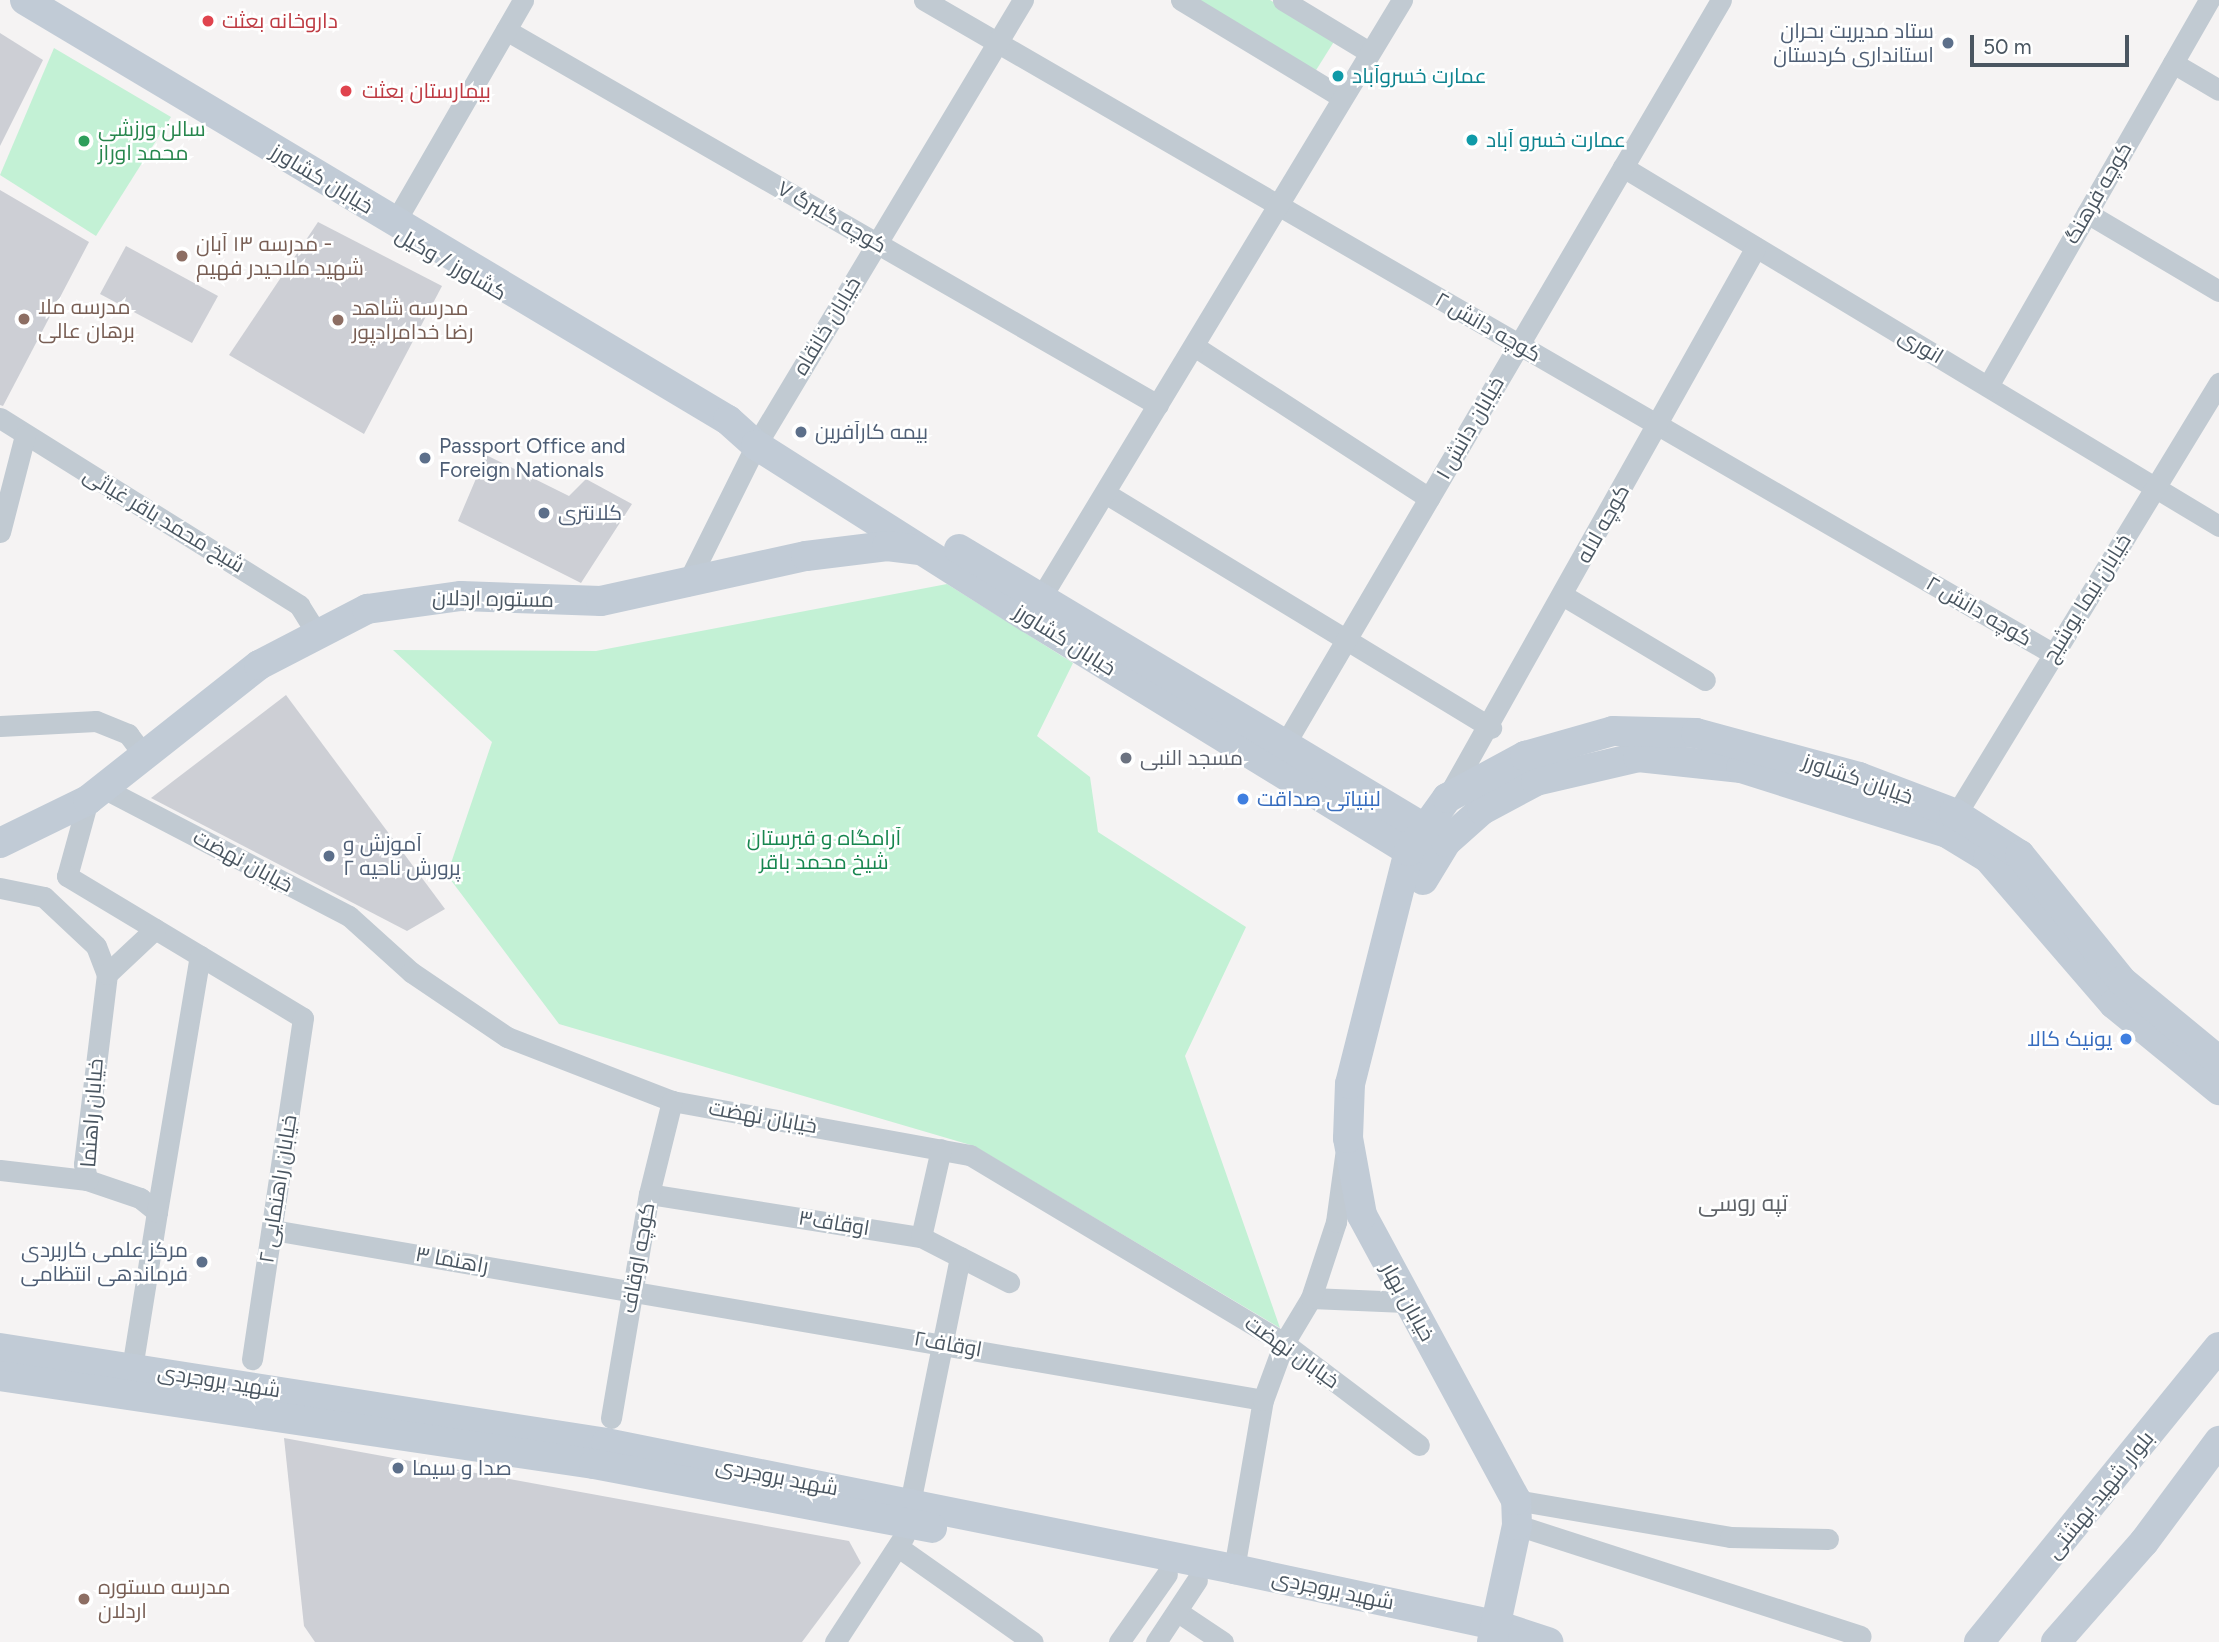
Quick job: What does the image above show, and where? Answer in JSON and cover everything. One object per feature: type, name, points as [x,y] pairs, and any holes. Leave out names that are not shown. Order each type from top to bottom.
[{"type":"street","name":"کشاورز / وکیل","points":[[2,0],[758,441],[821,487],[887,546]]},
{"type":"street","name":"خیابان کشاورز","points":[[25,0],[728,420],[925,551],[1427,846]]},
{"type":"street","points":[[395,222],[523,0]]},
{"type":"street","name":"کوچه دانش ۲","points":[[924,0],[2053,653]]},
{"type":"street","name":"خیابان خانقاه","points":[[686,586],[758,441],[1023,0]]},
{"type":"street","points":[[1181,0],[1341,97]]},
{"type":"street","points":[[1283,0],[1369,52]]},
{"type":"street","points":[[1040,599],[1402,0]]},
{"type":"street","name":"خیابان دانش ۱","points":[[1277,758],[1721,0]]},
{"type":"street","name":"کوچه فرهنگ","points":[[1988,386],[2209,0]]},
{"type":"street","name":"کوچه گلبرگ ۷","points":[[506,30],[1158,405]]},
{"type":"street","points":[[2173,63],[2219,90]]},
{"type":"street","name":"انوری","points":[[1623,167],[2219,526]]},
{"type":"street","points":[[2087,213],[2219,291]]},
{"type":"street","name":"کوچه لاله","points":[[1447,798],[1491,728],[1756,247]]},
{"type":"street","points":[[1194,346],[1429,498]]},
{"type":"street","name":"خیابان نیما یوشیج","points":[[1950,823],[2219,383]]},
{"type":"street","name":"شیخ محمد باقر غیاثی","points":[[0,418],[299,604],[316,632]]},
{"type":"street","points":[[0,532],[5,483],[25,435]]},
{"type":"street","name":"خیابان کشاورز","points":[[758,441],[1040,599],[1277,758]]},
{"type":"street","points":[[1105,493],[1491,728]]},
{"type":"street","name":"مستوره اردلان","points":[[0,843],[96,794],[259,666],[316,632],[367,609],[413,599],[601,601],[686,586],[806,555],[887,546],[925,551]]},
{"type":"street","points":[[1563,596],[1705,680]]},
{"type":"street","points":[[0,726],[96,721],[128,734],[144,755]]},
{"type":"street","name":"خیابان کشاورز","points":[[1427,846],[1447,798],[1564,741],[1651,729],[1696,733],[1810,761],[2020,855],[2122,981],[2219,1061]]},
{"type":"street","name":"خیابان کشاورز","points":[[1427,846],[1482,810],[1536,782],[1638,757],[1741,768],[1950,823],[2012,879],[2114,1004],[2219,1090]]},
{"type":"street","points":[[96,794],[67,876],[200,956],[130,1380]]},
{"type":"street","name":"خیابان نهضت","points":[[96,794],[349,916],[411,972],[508,1037],[672,1101],[970,1155],[1284,1343],[1419,1445]]},
{"type":"street","name":"خیابان بهار","points":[[1427,846],[1382,965],[1350,1084],[1348,1138],[1362,1214],[1405,1302],[1486,1434],[1517,1512]]},
{"type":"street","points":[[0,888],[44,897],[96,946],[107,974],[155,929]]},
{"type":"street","name":"خیابان راهنمایی ۲","points":[[200,956],[303,1018],[251,1359]]},
{"type":"street","name":"خیابان راهنما","points":[[107,974],[84,1164],[87,1180],[140,1198],[157,1212]]},
{"type":"street","name":"کوچه اوقاف","points":[[611,1418],[649,1194],[672,1101]]},
{"type":"street","points":[[1234,1569],[1263,1400],[1284,1343],[1311,1298],[1336,1222],[1348,1138]]},
{"type":"street","points":[[921,1237],[941,1149]]},
{"type":"street","points":[[0,1170],[87,1180]]},
{"type":"street","name":"اوقاف۳","points":[[649,1194],[921,1237],[1009,1282]]},
{"type":"street","name":"راهنما ۳","points":[[272,1230],[632,1291]]},
{"type":"street","points":[[835,1642],[906,1525],[960,1257]]},
{"type":"street","name":"اوقاف۲","points":[[632,1291],[1263,1400]]},
{"type":"street","points":[[1311,1298],[1405,1302]]},
{"type":"street","name":"بلوار شهید بهشتی","points":[[1979,1642],[2219,1347]]},
{"type":"street","name":"شهید بروجردی","points":[[0,1348],[130,1380],[594,1464],[1489,1637],[1548,1642]]},
{"type":"street","name":"شهید بروجردی","points":[[0,1376],[130,1380]]},
{"type":"street","points":[[2056,1642],[2111,1579],[2219,1441]]},
{"type":"street","points":[[1517,1512],[1730,1537],[1828,1539]]},
{"type":"street","points":[[1517,1512],[1861,1636]]},
{"type":"street","points":[[1489,1637],[1517,1512]]},
{"type":"street","points":[[906,1525],[1033,1642]]},
{"type":"street","name":"شهید بروجردی","points":[[906,1525],[1234,1569],[1489,1637]]},
{"type":"street","points":[[1119,1642],[1167,1574]]},
{"type":"street","points":[[2079,1642],[2111,1579]]},
{"type":"street","points":[[1156,1642],[1197,1580]]},
{"type":"street","points":[[1178,1612],[1223,1642]]},
{"type":"green space","points":[[1191,0],[1270,0],[1335,40],[1313,75]]},
{"type":"green space","name":"سالن ورزشی محمد اوراز","points":[[54,48],[171,117],[96,236],[0,175]]},
{"type":"green space","name":"آرامگاه و قبرستان شیخ محمد باقر","points":[[947,584],[1073,663],[1037,736],[1090,777],[1098,832],[1246,927],[1185,1056],[1280,1328],[974,1146],[559,1024],[447,875],[492,742],[393,650],[596,651]]},
{"type":"building","points":[[0,33],[43,60],[0,146]]},
{"type":"building","name":"مدرسه ملا برهان عالی","points":[[0,190],[89,242],[3,406],[0,405]]},
{"type":"building","name":"مدرسه شاهد رضا خدامرادپور","points":[[318,222],[442,286],[364,434],[229,355]]},
{"type":"building","points":[[126,246],[218,296],[192,343],[100,294]]},
{"type":"building","name":"کلانتری","points":[[486,455],[569,496],[586,479],[632,504],[581,583],[458,521]]},
{"type":"building","name":"آموزش و پرورش ناحیه ۲","points":[[286,695],[445,909],[407,931],[151,798]]},
{"type":"building","points":[[284,1438],[849,1541],[861,1563],[802,1642],[315,1642],[304,1626]]},
{"type":"place","name":"داروخانه بعثت","points":[[208,21]]},
{"type":"place","name":"ستاد مدیریت بحران استانداری کردستان","points":[[1948,43]]},
{"type":"place","name":"عمارت خسروآباد","points":[[1338,76]]},
{"type":"place","name":"بیمارستان بعثت","points":[[346,91]]},
{"type":"place","name":"عمارت خسرو آباد","points":[[1472,140]]},
{"type":"place","name":"سالن ورزشی محمد اوراز","points":[[84,141]]},
{"type":"place","name":"مدرسه ۱۳ آبان - شهید ملاحیدر فهیم","points":[[182,256]]},
{"type":"place","name":"مدرسه ملا برهان عالی","points":[[24,319]]},
{"type":"place","name":"مدرسه شاهد رضا خدامرادپور","points":[[338,320]]},
{"type":"place","name":"بیمه کارآفرین","points":[[801,432]]},
{"type":"place","name":"Passport Office and Foreign Nationals","points":[[425,458]]},
{"type":"place","name":"کلانتری","points":[[544,513]]},
{"type":"place","name":"مسجد النبی","points":[[1126,758]]},
{"type":"place","name":"لبنیاتی ‌صداقت","points":[[1243,799]]},
{"type":"place","name":"آموزش و پرورش ناحیه ۲","points":[[329,856]]},
{"type":"place","name":"یونیک کالا","points":[[2126,1039]]},
{"type":"place","name":"مرکز علمی کاربردی فرماندهی انتظامی","points":[[202,1262]]},
{"type":"place","name":"صدا و سیما","points":[[398,1468]]},
{"type":"place","name":"مدرسه مستوره اردلان","points":[[84,1599]]},
{"type":"district","name":"تپه روسی","points":[[1743,1203]]}]
